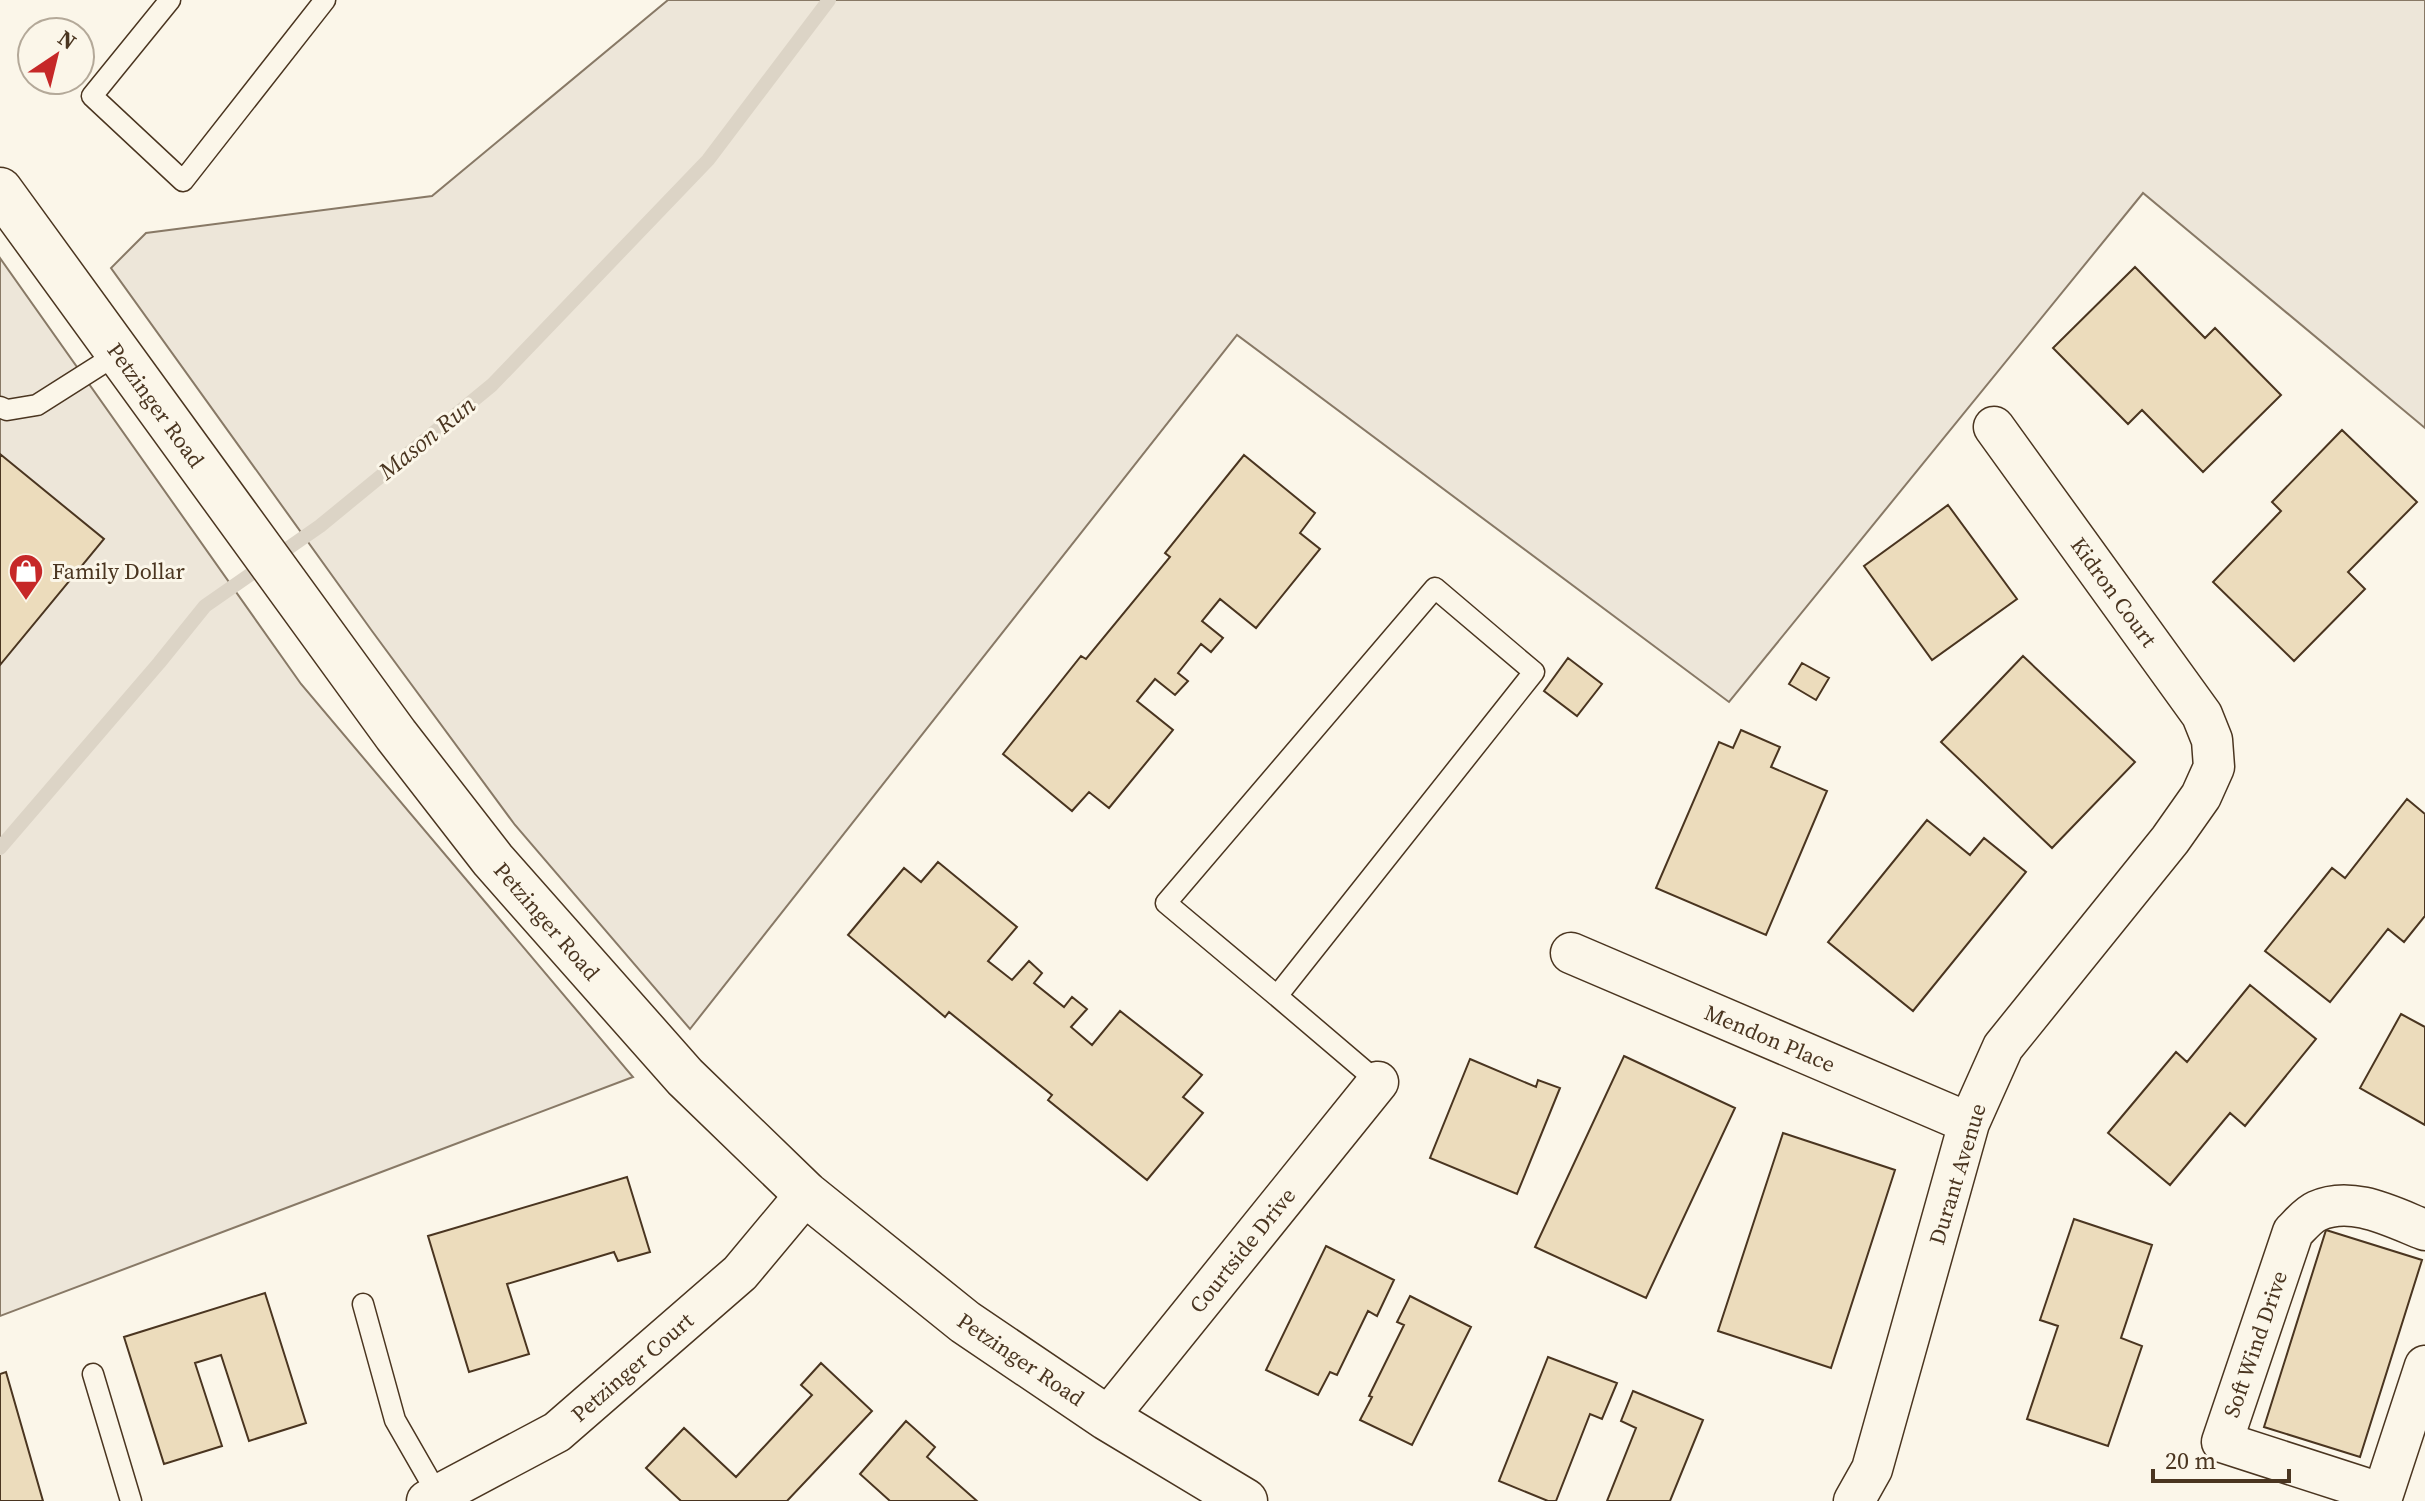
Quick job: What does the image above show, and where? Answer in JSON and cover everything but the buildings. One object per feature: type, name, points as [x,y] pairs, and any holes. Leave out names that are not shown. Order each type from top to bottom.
[{"type":"street","name":"Petzinger Road","points":[[0,190],[396,735],[493,860],[685,1077],[806,1194],[965,1322],[1107,1418],[1245,1501]]},
{"type":"street","name":"Kidron Court","points":[[1994,427],[2202,715],[2212,740],[2214,767]]},
{"type":"street","name":"Durant Avenue","points":[[1854,1501],[1872,1469],[1969,1123],[2003,1047],[2170,840],[2201,796],[2214,767]]},
{"type":"street","name":"Mendon Place","points":[[1571,953],[1969,1123]]},
{"type":"street","name":"Courtside Drive","points":[[1107,1418],[1378,1082]]},
{"type":"street","name":"Petzinger Court","points":[[433,1498],[557,1432],[740,1273],[806,1194]]},
{"type":"street","name":"Soft Wind Drive","points":[[2425,1230],[2373,1210],[2344,1204],[2315,1211],[2293,1232],[2222,1442],[2383,1494],[2425,1366]]},
{"type":"lane","points":[[170,0],[92,96],[183,181],[325,0]]},
{"type":"lane","points":[[0,407],[7,410],[37,405],[119,353]]},
{"type":"lane","points":[[1277,996],[1534,672],[1435,588],[1166,903],[1378,1082]]},
{"type":"lane","points":[[363,1304],[395,1420],[433,1498]]},
{"type":"lane","points":[[93,1374],[131,1501]]},
{"type":"shaded area","points":[[668,0],[2425,0],[2425,428],[2143,193],[1729,702],[1237,335],[690,1029],[515,825],[111,268],[146,233],[432,196]]},
{"type":"shaded area","points":[[0,258],[301,684],[633,1077],[0,1316]]},
{"type":"waterway","name":"Mason Run","points":[[0,848],[205,606],[320,526],[492,385],[708,160],[829,0]]},
{"type":"place","name":"Family Dollar","points":[[26,602]]}]
